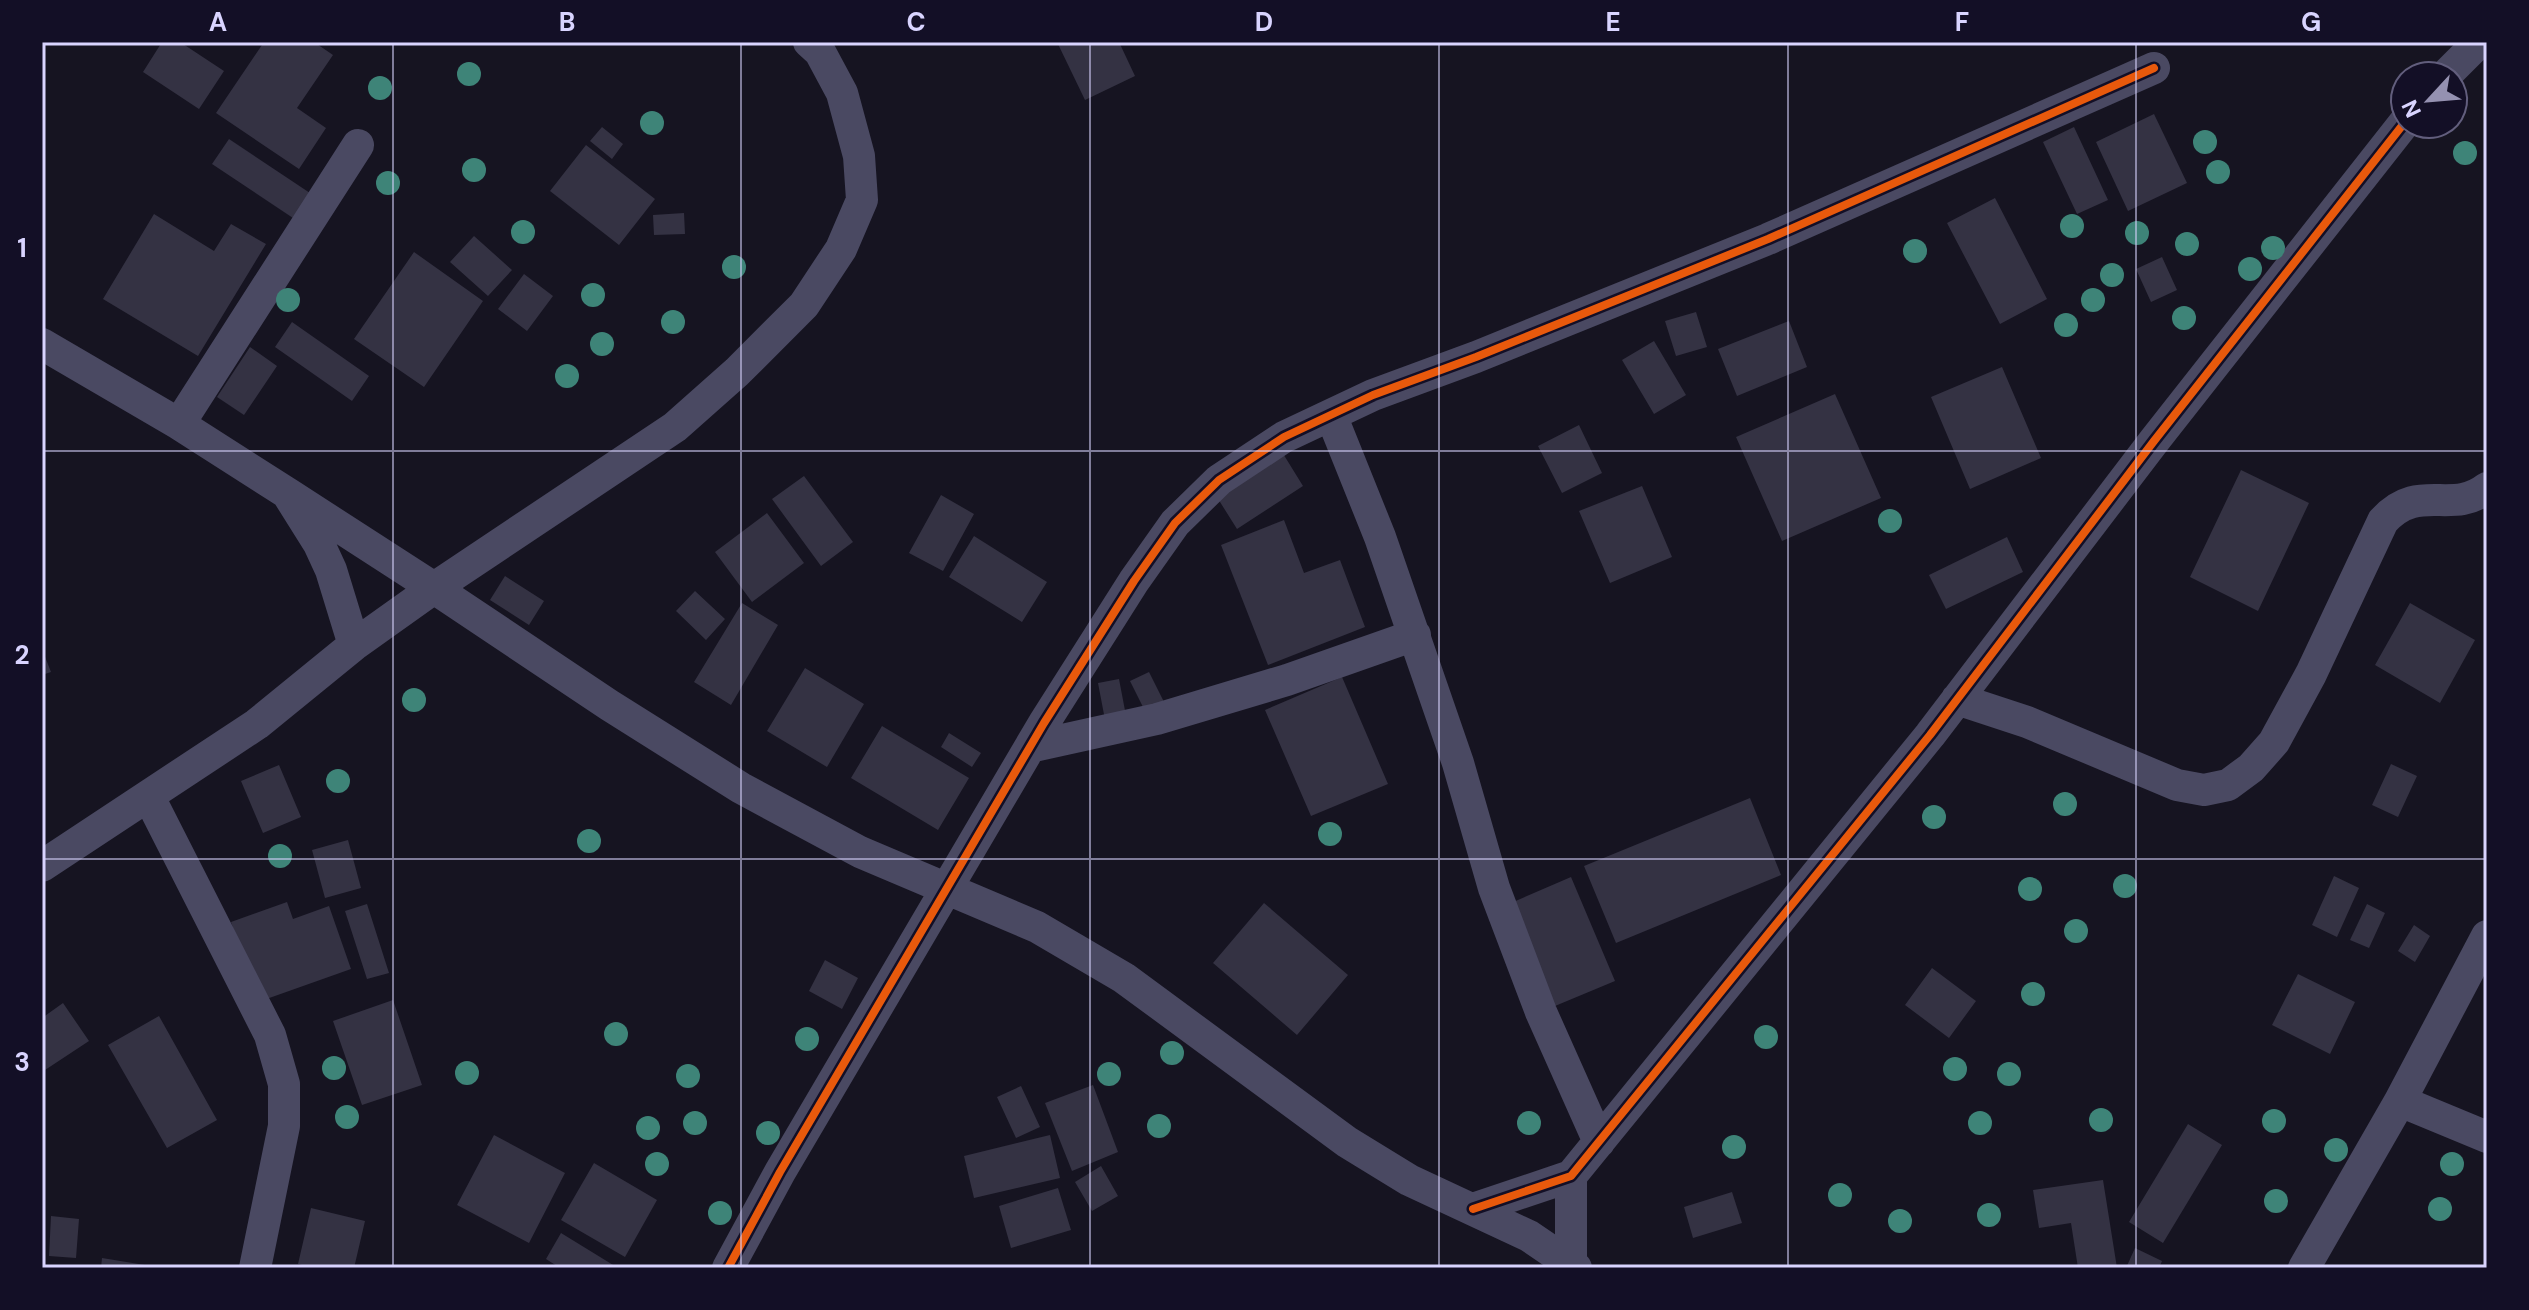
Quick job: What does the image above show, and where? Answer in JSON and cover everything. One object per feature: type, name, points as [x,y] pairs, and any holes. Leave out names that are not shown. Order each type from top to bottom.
[{"type":"street","points":[[42,866],[257,724],[354,645],[434,588],[675,427],[737,372],[804,305],[841,249],[862,200],[859,156],[842,93],[820,52],[809,42]]},
{"type":"street","points":[[2461,60],[2479,42]]},
{"type":"street","points":[[728,1268],[780,1172],[1030,747],[1117,607],[1175,523],[1219,480],[1284,437],[1373,395],[1476,357],[1768,239],[2154,68]]},
{"type":"street","points":[[1473,1209],[1571,1176],[1957,699],[2163,428],[2391,140]]},
{"type":"street","points":[[179,424],[358,145]]},
{"type":"street","points":[[42,344],[179,424],[741,788],[860,852],[1037,927],[1124,978],[1347,1142],[1409,1180],[1529,1236],[1574,1266]]},
{"type":"street","points":[[1331,415],[1415,635],[1458,763],[1494,888],[1541,1012],[1599,1142]]},
{"type":"street","points":[[1957,699],[2027,722],[2177,785],[2204,790],[2228,785],[2251,768],[2274,742],[2311,674],[2383,521],[2394,508],[2419,499],[2450,501],[2476,496],[2487,488]]},
{"type":"street","points":[[287,493],[319,544],[331,570],[354,645]]},
{"type":"street","points":[[1030,747],[1157,719],[1287,680],[1415,635]]},
{"type":"street","points":[[149,797],[270,1035],[284,1084],[284,1126],[255,1268]]},
{"type":"street","points":[[2304,1268],[2400,1101],[2487,936]]},
{"type":"street","points":[[2400,1101],[2487,1137]]},
{"type":"street","points":[[1571,1176],[1574,1266]]},
{"type":"building","points":[[162,42],[180,42],[224,71],[199,109],[143,72]]},
{"type":"building","points":[[264,42],[314,42],[333,55],[297,108],[326,128],[299,169],[216,113]]},
{"type":"building","points":[[1057,42],[1119,42],[1135,76],[1085,100]]},
{"type":"building","points":[[2154,114],[2187,183],[2128,211],[2096,142]]},
{"type":"building","points":[[602,127],[623,144],[612,159],[590,141]]},
{"type":"building","points":[[2074,127],[2108,200],[2077,214],[2043,142]]},
{"type":"building","points":[[229,139],[310,193],[293,218],[212,164]]},
{"type":"building","points":[[586,145],[655,199],[619,245],[550,191]]},
{"type":"building","points":[[1995,198],[2047,299],[2000,324],[1947,223]]},
{"type":"building","points":[[684,213],[685,234],[654,235],[653,215]]},
{"type":"building","points":[[154,214],[214,251],[231,224],[266,244],[198,356],[103,299]]},
{"type":"building","points":[[474,236],[512,270],[488,296],[450,262]]},
{"type":"building","points":[[414,252],[483,301],[424,387],[354,339]]},
{"type":"building","points":[[2162,257],[2177,290],[2151,302],[2136,269]]},
{"type":"building","points":[[524,274],[553,296],[527,331],[498,309]]},
{"type":"building","points":[[1696,312],[1707,347],[1676,356],[1665,321]]},
{"type":"building","points":[[1789,321],[1807,367],[1737,396],[1718,349]]},
{"type":"building","points":[[292,322],[369,376],[352,401],[275,347]]},
{"type":"building","points":[[1654,341],[1686,395],[1654,414],[1622,360]]},
{"type":"building","points":[[250,347],[277,366],[244,415],[217,397]]},
{"type":"building","points":[[2002,367],[2041,458],[1970,489],[1931,397]]},
{"type":"building","points":[[1835,394],[1881,498],[1782,541],[1736,437]]},
{"type":"building","points":[[1579,425],[1602,473],[1562,493],[1538,446]]},
{"type":"building","points":[[1282,452],[1303,486],[1237,529],[1215,494]]},
{"type":"building","points":[[2241,470],[2309,503],[2258,611],[2190,577]]},
{"type":"building","points":[[804,476],[853,542],[821,566],[772,499]]},
{"type":"building","points":[[1642,486],[1672,557],[1610,583],[1579,511]]},
{"type":"building","points":[[941,495],[974,514],[943,571],[909,553]]},
{"type":"building","points":[[767,513],[804,563],[752,602],[715,552]]},
{"type":"building","points":[[1284,520],[1304,573],[1340,560],[1365,627],[1268,665],[1221,545]]},
{"type":"building","points":[[974,536],[1047,582],[1022,622],[949,577]]},
{"type":"building","points":[[2007,537],[2023,572],[1946,609],[1929,575]]},
{"type":"building","points":[[505,576],[544,601],[529,625],[490,600]]},
{"type":"building","points":[[695,591],[725,619],[706,640],[676,611]]},
{"type":"building","points":[[742,603],[778,625],[731,705],[694,682]]},
{"type":"building","points":[[2410,603],[2475,640],[2440,703],[2375,665]]},
{"type":"building","points":[[42,649],[51,672],[42,675]]},
{"type":"building","points":[[805,668],[864,704],[827,767],[767,731]]},
{"type":"building","points":[[1149,672],[1164,702],[1145,711],[1130,681]]},
{"type":"building","points":[[1342,677],[1388,784],[1311,816],[1265,710]]},
{"type":"building","points":[[1119,679],[1127,721],[1106,725],[1098,683]]},
{"type":"building","points":[[882,726],[969,778],[938,830],[851,778]]},
{"type":"building","points":[[949,733],[981,753],[972,767],[941,747]]},
{"type":"building","points":[[2391,764],[2417,776],[2398,817],[2372,805]]},
{"type":"building","points":[[279,765],[301,817],[263,833],[241,781]]},
{"type":"building","points":[[1750,798],[1781,875],[1616,943],[1584,866]]},
{"type":"building","points":[[348,840],[361,888],[325,898],[312,850]]},
{"type":"building","points":[[2334,876],[2359,888],[2337,937],[2312,925]]},
{"type":"building","points":[[1571,877],[1615,981],[1555,1006],[1511,903]]},
{"type":"building","points":[[287,902],[293,919],[329,906],[351,969],[258,1002],[231,922]]},
{"type":"building","points":[[1264,903],[1348,975],[1297,1035],[1213,963]]},
{"type":"building","points":[[367,904],[389,973],[367,979],[345,911]]},
{"type":"building","points":[[2367,904],[2385,913],[2369,948],[2350,940]]},
{"type":"building","points":[[2414,925],[2430,936],[2415,962],[2398,951]]},
{"type":"building","points":[[825,960],[858,978],[842,1009],[809,991]]},
{"type":"building","points":[[1932,968],[1976,1001],[1949,1038],[1905,1005]]},
{"type":"building","points":[[2298,974],[2355,1002],[2330,1054],[2272,1025]]},
{"type":"building","points":[[393,1000],[422,1085],[362,1105],[333,1021]]},
{"type":"building","points":[[63,1003],[89,1041],[42,1072],[42,1018]]},
{"type":"building","points":[[159,1016],[217,1120],[167,1148],[108,1045]]},
{"type":"building","points":[[1093,1085],[1118,1152],[1072,1171],[1045,1103]]},
{"type":"building","points":[[1021,1086],[1040,1127],[1016,1138],[997,1097]]},
{"type":"building","points":[[2188,1124],[2222,1145],[2163,1243],[2129,1222]]},
{"type":"building","points":[[494,1135],[565,1173],[529,1243],[457,1205]]},
{"type":"building","points":[[1050,1135],[1060,1178],[974,1198],[964,1156]]},
{"type":"building","points":[[594,1163],[657,1200],[625,1257],[561,1220]]},
{"type":"building","points":[[1101,1166],[1118,1196],[1092,1211],[1075,1182]]},
{"type":"building","points":[[2103,1180],[2117,1268],[2078,1268],[2071,1223],[2039,1228],[2033,1190]]},
{"type":"building","points":[[1058,1188],[1071,1230],[1011,1248],[999,1206]]},
{"type":"building","points":[[1732,1192],[1742,1223],[1693,1238],[1684,1207]]},
{"type":"building","points":[[311,1208],[365,1221],[354,1268],[313,1268],[298,1264]]},
{"type":"building","points":[[51,1216],[79,1219],[76,1258],[49,1256]]},
{"type":"building","points":[[561,1233],[618,1268],[560,1268],[546,1259]]},
{"type":"building","points":[[2135,1248],[2162,1261],[2159,1268],[2126,1268]]},
{"type":"building","points":[[102,1258],[151,1266],[151,1268],[101,1268]]},
{"type":"cycle path","points":[[728,1268],[780,1172],[1044,723],[1134,581],[1175,523],[1219,480],[1284,437],[1373,395],[1476,357],[1768,239],[2154,68]]},
{"type":"cycle path","points":[[1473,1209],[1571,1176],[1930,735],[2154,441],[2391,140]]}]
